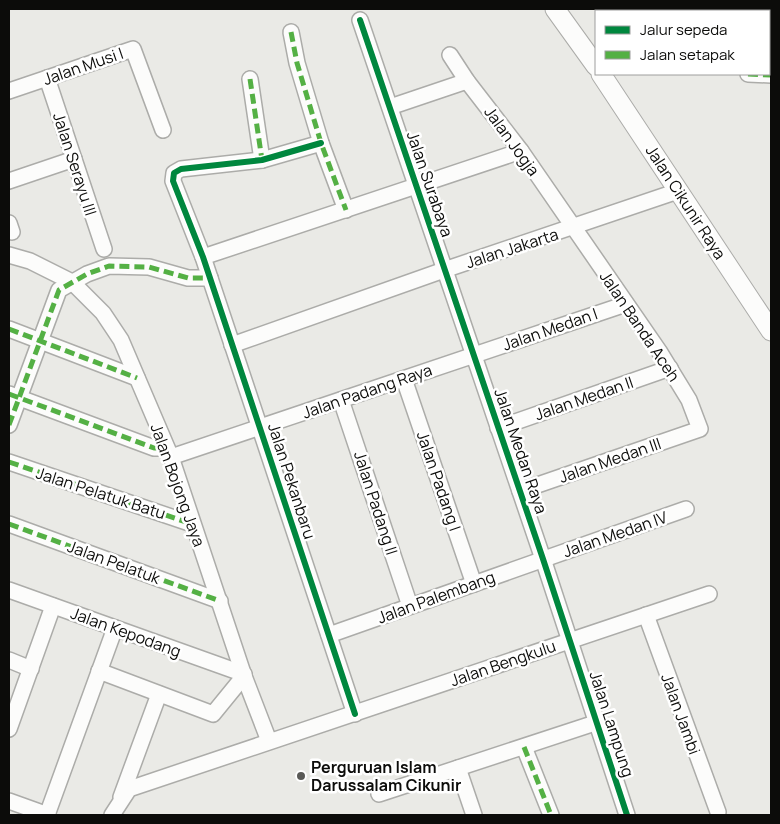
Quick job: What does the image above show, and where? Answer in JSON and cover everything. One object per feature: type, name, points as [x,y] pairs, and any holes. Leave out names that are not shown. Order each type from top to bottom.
[{"type":"street","name":"Jalan Cikunir Raya","points":[[555,9],[595,64]]},
{"type":"street","name":"Jalan Surabaya","points":[[360,20],[444,270]]},
{"type":"street","points":[[291,32],[296,63],[346,210]]},
{"type":"street","name":"Jalan Musi I","points":[[9,91],[133,50],[163,130]]},
{"type":"street","name":"Jalan Jogja","points":[[450,55],[467,81],[521,151],[573,228]]},
{"type":"street","name":"Jalan Cikunir Raya","points":[[602,75],[771,331]]},
{"type":"street","name":"Jalan Serayu III","points":[[47,78],[104,249]]},
{"type":"street","points":[[250,79],[262,160],[322,143]]},
{"type":"street","points":[[390,107],[467,81]]},
{"type":"street","points":[[203,257],[521,151]]},
{"type":"street","points":[[9,181],[74,159]]},
{"type":"street","name":"Jalan Pekanbaru","points":[[262,160],[181,169],[174,173],[173,181],[203,257],[355,714]]},
{"type":"street","name":"Jalan Jakarta","points":[[232,345],[444,270],[678,192]]},
{"type":"street","name":"Jalan Banda Aceh","points":[[573,228],[670,368],[689,400],[700,429]]},
{"type":"street","name":"Jalan Bojong Jaya","points":[[9,254],[30,261],[72,282],[103,313],[121,340],[168,453],[244,675],[269,741]]},
{"type":"street","points":[[9,425],[14,396],[39,341],[59,290],[72,282],[109,266],[149,267],[188,278],[210,278]]},
{"type":"street","name":"Jalan Medan Raya","points":[[444,270],[570,641]]},
{"type":"street","name":"Jalan Medan I","points":[[474,355],[626,304]]},
{"type":"street","points":[[9,329],[137,378]]},
{"type":"street","name":"Jalan Padang Raya","points":[[168,453],[260,427],[474,355]]},
{"type":"street","name":"Jalan Medan II","points":[[498,428],[670,368]]},
{"type":"street","name":"Jalan Padang I","points":[[404,379],[474,584]]},
{"type":"street","points":[[14,396],[168,453]]},
{"type":"street","name":"Jalan Padang II","points":[[342,400],[410,606]]},
{"type":"street","name":"Jalan Medan III","points":[[520,491],[700,429]]},
{"type":"street","name":"Jalan Pelatuk Batu","points":[[9,462],[192,524]]},
{"type":"street","name":"Jalan Medan IV","points":[[543,559],[686,509]]},
{"type":"street","name":"Jalan Pelatuk","points":[[9,524],[220,601]]},
{"type":"street","name":"Jalan Palembang","points":[[329,635],[543,559]]},
{"type":"street","name":"Jalan Kepodang","points":[[9,590],[244,675]]},
{"type":"street","name":"Jalan Bengkulu","points":[[121,798],[129,789],[709,594]]},
{"type":"street","points":[[9,729],[53,606]]},
{"type":"street","name":"Jalan Jambi","points":[[646,615],[718,812]]},
{"type":"street","points":[[9,801],[47,815],[115,628]]},
{"type":"street","name":"Jalan Lampung","points":[[570,641],[627,815]]},
{"type":"street","points":[[9,660],[31,668]]},
{"type":"street","points":[[99,671],[213,714],[244,675]]},
{"type":"street","points":[[112,815],[121,798],[159,694]]},
{"type":"street","points":[[378,794],[598,722]]},
{"type":"street","points":[[524,747],[551,815]]},
{"type":"street","points":[[458,768],[474,815]]},
{"type":"marked path","points":[[291,32],[297,63],[321,143],[346,210]]},
{"type":"marked path","points":[[250,79],[262,160]]},
{"type":"marked path","points":[[9,425],[59,290],[87,274],[109,266],[149,267],[188,278],[210,278]]},
{"type":"marked path","points":[[9,329],[137,378]]},
{"type":"marked path","points":[[9,394],[154,448],[166,448]]},
{"type":"marked path","points":[[9,462],[192,524]]},
{"type":"marked path","points":[[9,524],[220,601]]},
{"type":"marked path","points":[[524,747],[551,815]]},
{"type":"cycle path","points":[[360,20],[543,559],[627,815]]},
{"type":"cycle path","points":[[321,143],[262,160],[181,169],[174,173],[173,181],[203,257],[355,714]]},
{"type":"place","name":"Perguruan Islam Darussalam Cikunir","points":[[301,776]]}]
